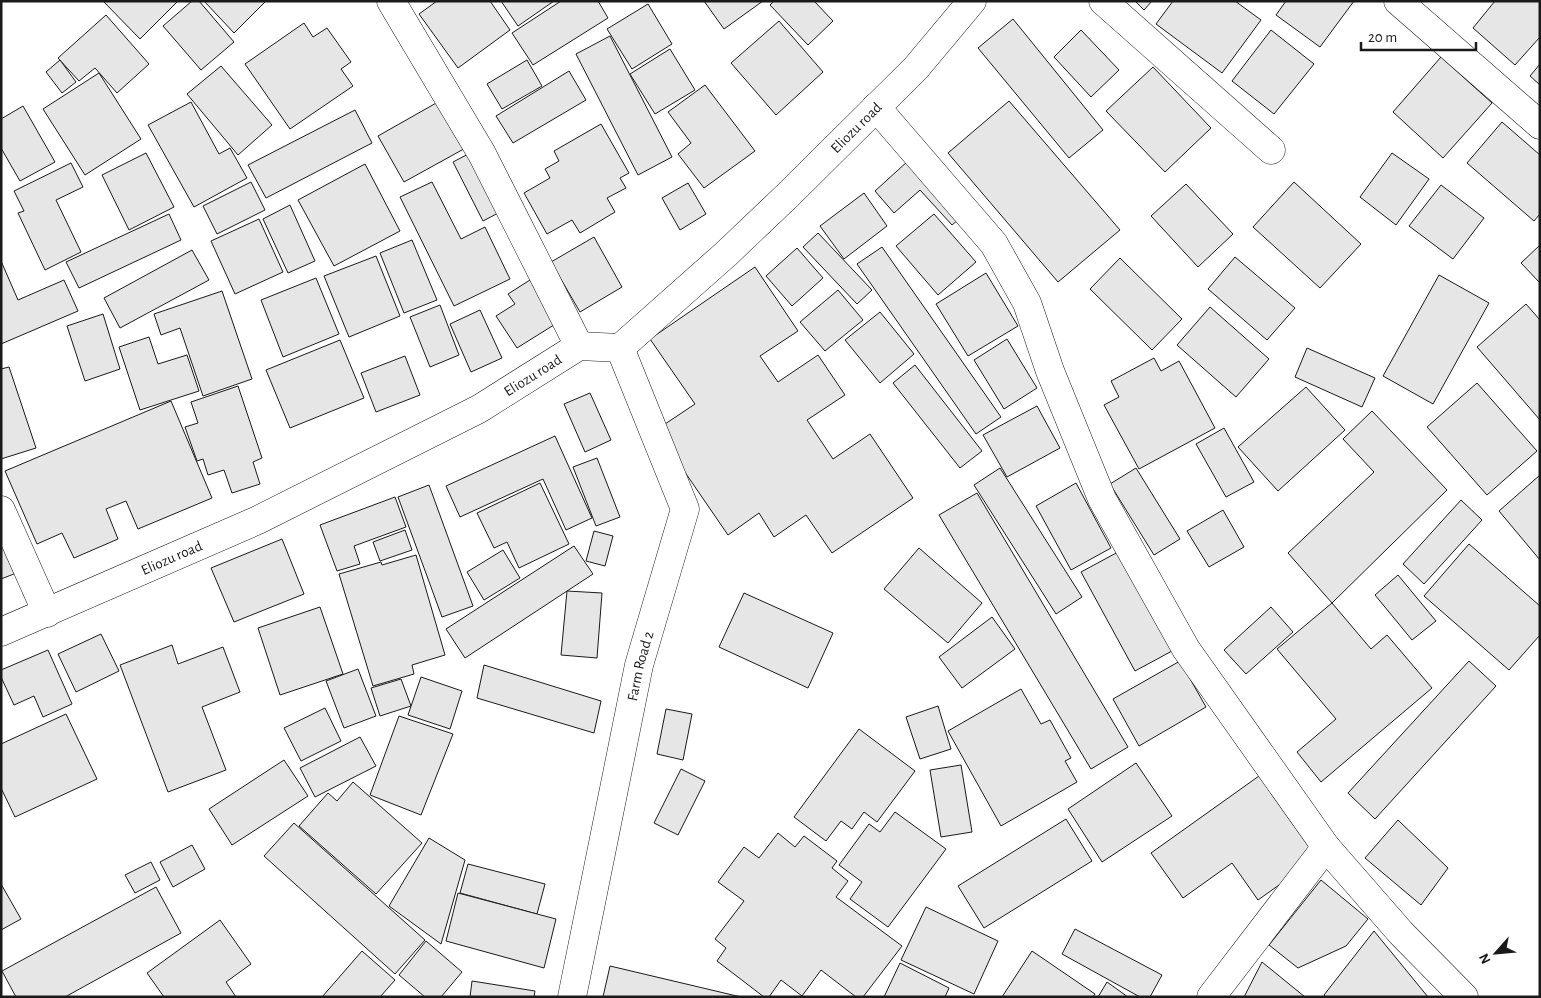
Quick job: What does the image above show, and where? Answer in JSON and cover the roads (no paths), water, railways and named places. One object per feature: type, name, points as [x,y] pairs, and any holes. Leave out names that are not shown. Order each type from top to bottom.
[{"type":"street","points":[[391,1],[482,154],[579,346],[620,348]]},
{"type":"street","points":[[1103,1],[1271,150]]},
{"type":"street","points":[[1398,1],[1540,125]]},
{"type":"street","name":"Eliozu road","points":[[620,348],[767,214],[916,68],[969,2]]},
{"type":"street","points":[[876,107],[994,244],[1027,303],[1050,371],[1102,499],[1186,649],[1326,847],[1401,933],[1464,997]]},
{"type":"street","name":"Eliozu road","points":[[1,632],[267,516],[479,409],[579,346]]},
{"type":"street","name":"Farm Road 2","points":[[572,997],[639,665],[685,509],[620,348]]},
{"type":"street","points":[[1,510],[47,613]]},
{"type":"street","points":[[1211,997],[1326,847]]}]
